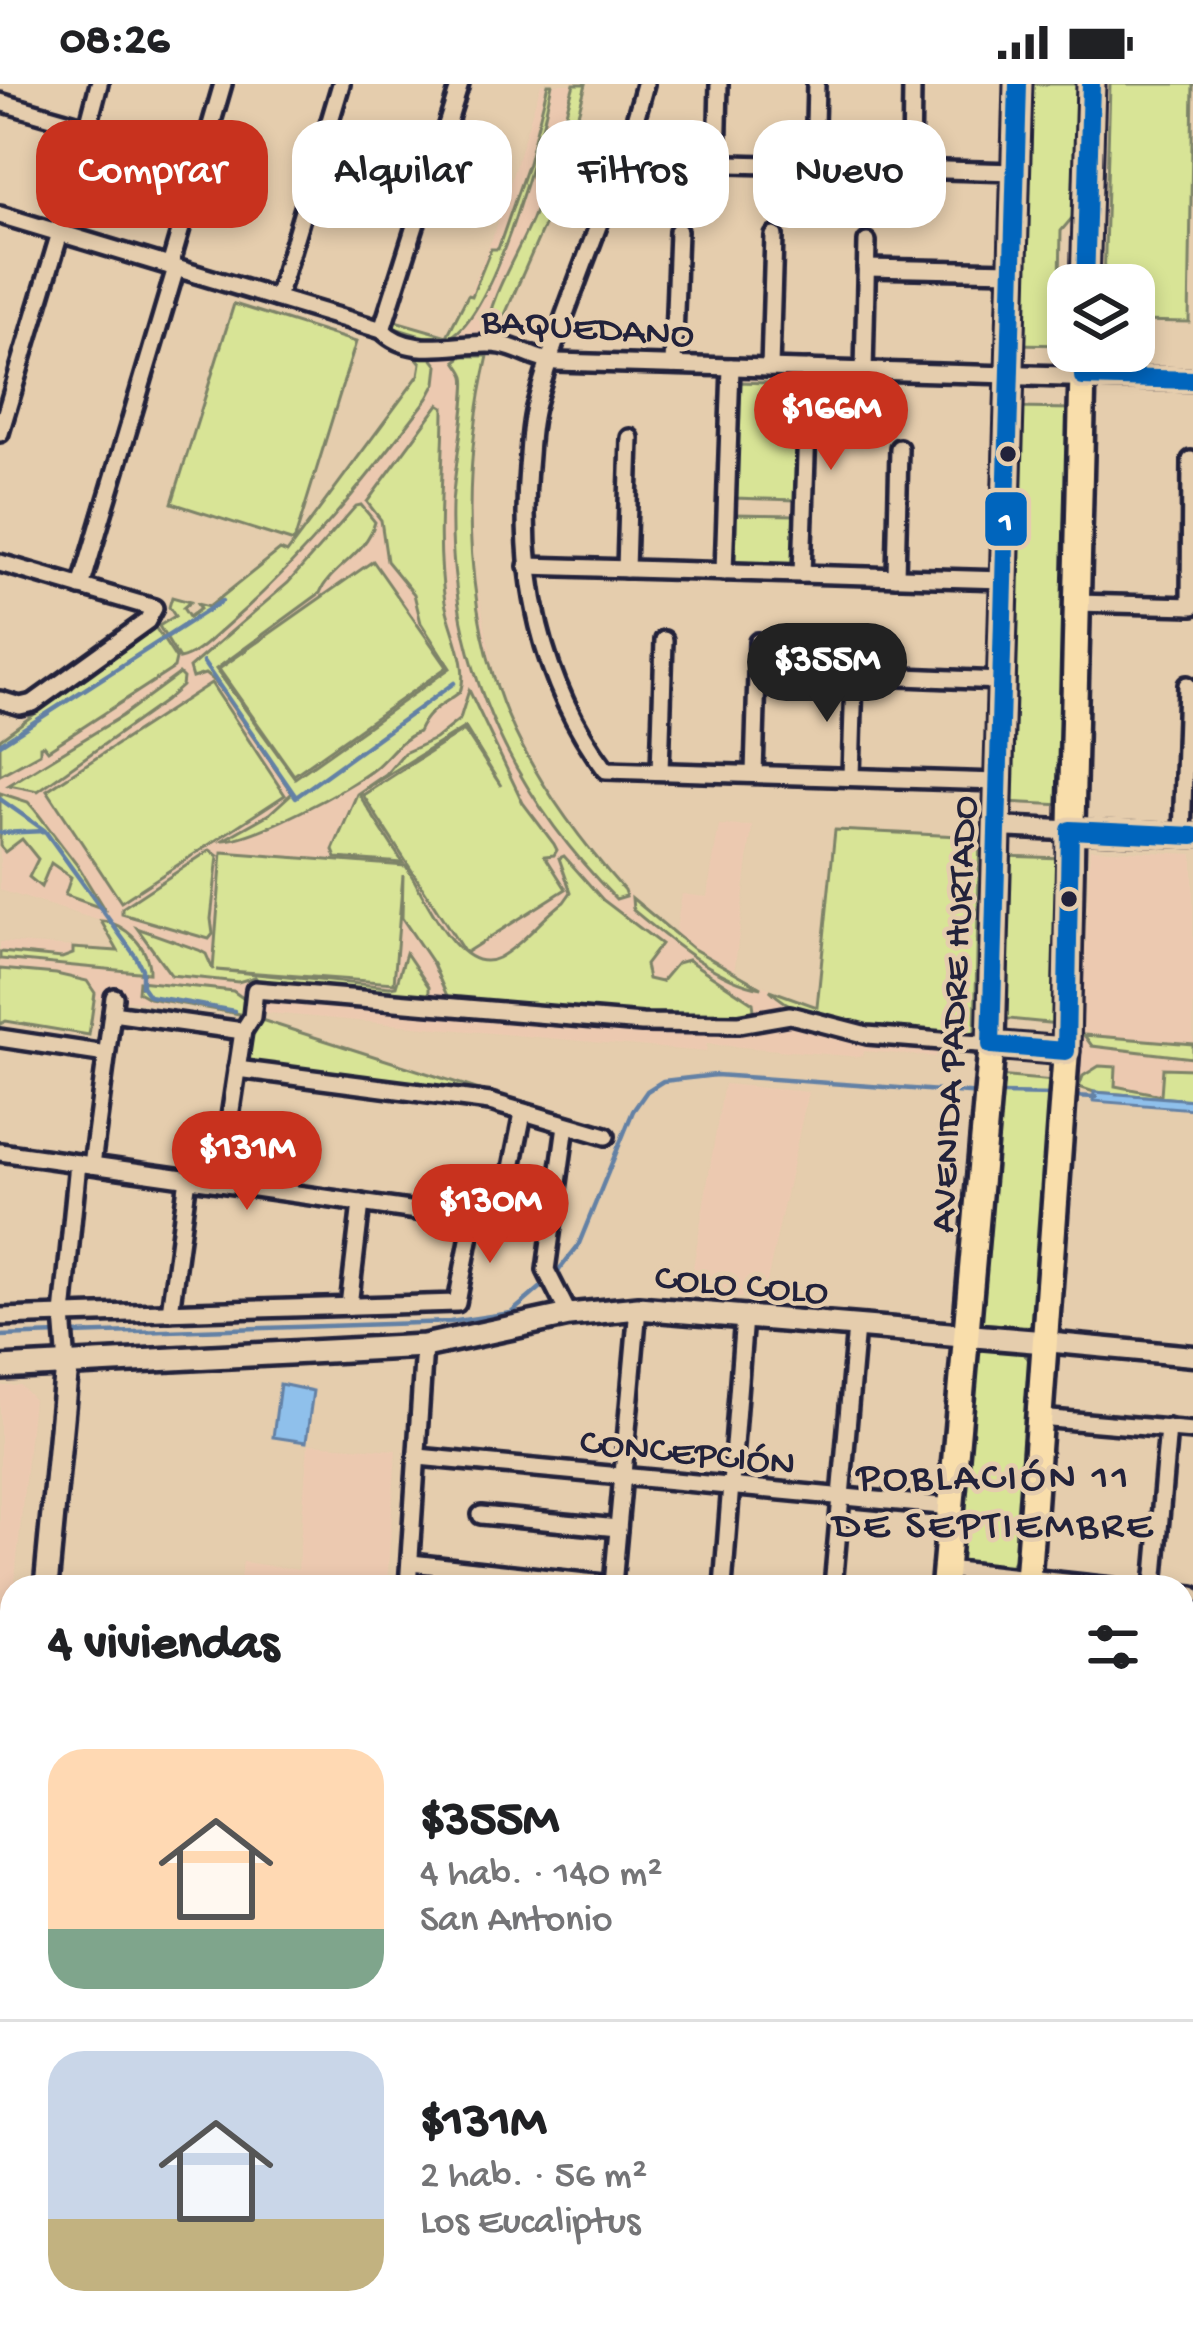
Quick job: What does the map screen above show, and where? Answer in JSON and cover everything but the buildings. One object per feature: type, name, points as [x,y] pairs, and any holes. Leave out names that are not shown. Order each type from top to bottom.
[{"type":"main road","name":"AVENIDA PADRE HURTADO","points":[[945,1575],[991,1045],[1018,84]]},
{"type":"main road","points":[[1086,264],[1091,84]]},
{"type":"main road","points":[[1028,1575],[1066,1051],[1083,372]]},
{"type":"main road","points":[[991,1045],[1066,1051]]},
{"type":"main road","name":"COLO COLO","points":[[0,1368],[66,1357],[424,1346],[569,1315],[638,1308],[1045,1342]]},
{"type":"main road","points":[[47,1575],[66,1357]]},
{"type":"street","points":[[90,120],[98,84]]},
{"type":"street","points":[[277,298],[341,84]]},
{"type":"street","points":[[382,330],[460,84]]},
{"type":"street","points":[[634,120],[645,84]]},
{"type":"street","points":[[718,120],[719,84]]},
{"type":"street","points":[[815,120],[816,84]]},
{"type":"street","points":[[912,84],[912,120]]},
{"type":"street","points":[[81,587],[173,267],[219,85]]},
{"type":"street","points":[[0,102],[63,120]]},
{"type":"street","points":[[946,170],[1016,172]]},
{"type":"street","name":"BAQUEDANO","points":[[0,215],[425,347],[500,344],[550,362],[1010,375],[1047,369]]},
{"type":"street","points":[[0,433],[61,228]]},
{"type":"street","points":[[598,228],[532,421],[524,518],[527,566],[553,674],[590,748],[606,770],[998,782]]},
{"type":"street","points":[[673,365],[678,231]]},
{"type":"street","points":[[770,368],[774,236]]},
{"type":"street","points":[[864,371],[867,242]]},
{"type":"street","points":[[866,268],[1013,272]]},
{"type":"street","points":[[724,572],[730,367]]},
{"type":"street","points":[[802,574],[808,369]]},
{"type":"street","name":"BAQUEDANO","points":[[1138,372],[1193,380]]},
{"type":"street","points":[[626,569],[630,438]]},
{"type":"street","points":[[896,577],[899,448]]},
{"type":"street","points":[[1076,603],[1191,606],[1191,460]]},
{"type":"street","points":[[0,563],[154,608],[147,621],[33,703],[20,706],[0,700]]},
{"type":"street","points":[[527,566],[1004,580]]},
{"type":"street","points":[[660,771],[664,640]]},
{"type":"street","points":[[754,773],[758,642]]},
{"type":"street","points":[[851,776],[855,643]]},
{"type":"street","points":[[854,675],[1001,681]]},
{"type":"street","points":[[997,827],[1188,836],[1187,685]]},
{"type":"street","points":[[220,1183],[243,1030],[252,1017],[255,990],[642,1023],[739,1024],[790,1015],[868,1035],[991,1045]]},
{"type":"street","points":[[66,1357],[64,1320],[113,1005],[243,1030]]},
{"type":"street","points":[[0,1038],[106,1054]]},
{"type":"street","points":[[237,1069],[490,1102],[606,1136]]},
{"type":"street","points":[[0,1152],[501,1223],[523,1113]]},
{"type":"street","points":[[566,1125],[549,1281],[569,1315]]},
{"type":"street","points":[[170,1312],[188,1178]]},
{"type":"street","points":[[349,1306],[362,1203]]},
{"type":"street","points":[[0,1317],[64,1320],[457,1303],[473,1219]]},
{"type":"street","points":[[614,1575],[638,1308]]},
{"type":"street","points":[[723,1575],[744,1317]]},
{"type":"street","points":[[834,1575],[856,1327]]},
{"type":"street","name":"COLO COLO","points":[[1045,1342],[1193,1356]]},
{"type":"street","points":[[410,1575],[424,1346]]},
{"type":"street","points":[[1039,1418],[1193,1431]]},
{"type":"street","points":[[1155,1575],[1168,1429]]},
{"type":"street","name":"CONCEPCIÓN","points":[[418,1456],[952,1507]]},
{"type":"street","points":[[481,1515],[618,1528]]},
{"type":"street","points":[[411,1564],[482,1575]]},
{"type":"shaded area","points":[[541,84],[586,84],[576,120],[536,120],[536,228],[543,228],[488,356],[477,402],[473,563],[496,683],[507,712],[542,781],[608,872],[656,921],[675,935],[682,894],[707,897],[719,825],[752,826],[734,974],[818,1008],[939,1022],[936,1057],[863,1051],[861,1057],[707,1044],[706,1052],[0,989],[0,942],[118,950],[101,921],[0,890],[0,739],[209,608],[280,550],[287,553],[446,337],[496,228],[512,228],[512,177]]},
{"type":"shaded area","points":[[1090,849],[1193,854],[1193,1100],[1079,1087]]},
{"type":"shaded area","points":[[724,1084],[808,1092],[763,1300],[689,1292]]},
{"type":"shaded area","points":[[0,1386],[21,1386],[33,1399],[15,1575],[0,1575]]},
{"type":"shaded area","points":[[308,1444],[396,1450],[388,1575],[240,1575],[243,1562],[298,1570]]},
{"type":"green space","points":[[548,84],[552,84],[543,120],[539,120]]},
{"type":"green space","points":[[574,84],[586,84],[576,120],[563,120]]},
{"type":"green space","points":[[1024,84],[1082,84],[1078,211],[1061,231],[1060,264],[1047,264],[1047,345],[1016,344]]},
{"type":"green space","points":[[1110,84],[1193,84],[1189,322],[1155,321],[1155,264],[1105,264]]},
{"type":"green space","points":[[536,131],[512,227],[512,209]]},
{"type":"green space","points":[[536,207],[536,228],[543,228],[496,335],[487,332],[492,306]]},
{"type":"green space","points":[[505,228],[512,228],[485,292],[452,336],[430,338],[388,326],[392,320],[447,336],[468,295],[472,296],[491,249],[498,249]]},
{"type":"green space","points":[[234,304],[356,342],[294,542],[172,503]]},
{"type":"green space","points":[[412,352],[432,358],[438,366],[428,398],[357,489],[280,575],[208,642],[179,659],[159,626],[175,616],[169,607],[172,597],[190,602],[183,608],[189,617],[200,609],[197,604],[209,607],[280,550],[287,553],[419,375],[421,363]]},
{"type":"green space","points":[[463,356],[488,356],[470,504],[477,605],[487,654],[522,746],[568,821],[624,890],[626,896],[616,899],[544,813],[492,718],[474,668],[453,561],[452,504],[466,384],[456,361]]},
{"type":"green space","points":[[738,382],[799,384],[796,500],[734,498]]},
{"type":"green space","points":[[439,404],[444,407],[442,578],[461,659],[460,692],[363,777],[278,822],[223,840],[269,814],[292,793],[215,682],[205,674],[192,678],[189,668],[288,583],[356,506],[361,505],[375,522],[364,544],[320,593],[216,669],[295,778],[450,668],[421,623],[414,594],[387,561],[381,520],[367,502]]},
{"type":"green space","points":[[1015,408],[1074,409],[1064,805],[1005,802]]},
{"type":"green space","points":[[733,514],[796,515],[794,565],[733,563]]},
{"type":"green space","points":[[373,561],[447,667],[294,775],[219,669]]},
{"type":"green space","points":[[155,627],[176,659],[174,668],[48,750],[40,746],[40,753],[0,775],[0,739]]},
{"type":"green space","points":[[179,674],[182,686],[165,701],[38,791],[9,785],[122,716]]},
{"type":"green space","points":[[211,683],[285,795],[121,902],[47,790]]},
{"type":"green space","points":[[469,690],[523,803],[557,850],[545,856],[566,889],[465,953],[363,795],[464,730],[501,786],[465,727],[362,791],[360,796],[403,863],[336,858],[333,850],[357,794],[386,774],[404,753],[435,739],[460,719]]},
{"type":"green space","points":[[0,793],[28,802],[104,909],[65,895],[71,877],[51,863],[41,887],[29,877],[38,859],[22,839],[5,852],[0,846]]},
{"type":"green space","points":[[835,830],[980,837],[972,1037],[837,1023],[788,1004],[770,990],[817,1007]]},
{"type":"green space","points":[[210,850],[218,856],[209,939],[122,914],[122,908]]},
{"type":"green space","points":[[222,852],[406,866],[456,945],[483,961],[506,953],[564,902],[571,892],[559,858],[564,856],[603,900],[661,944],[645,965],[648,979],[661,982],[677,963],[688,960],[753,1003],[754,1010],[748,1017],[677,1019],[448,998],[433,964],[402,918],[403,875],[394,983],[216,970],[390,987],[396,986],[406,953],[429,987],[429,999],[261,984],[255,977],[238,982],[171,975],[137,928],[199,950],[213,970]]},
{"type":"green space","points":[[1004,856],[1062,858],[1059,1024],[999,1018]]},
{"type":"green space","points":[[632,898],[692,948],[762,988],[728,977],[694,957],[633,910]]},
{"type":"green space","points":[[101,921],[119,926],[134,938],[149,973],[0,959],[0,952],[62,958],[73,954],[73,948],[118,951]]},
{"type":"green space","points":[[0,969],[87,981],[95,993],[89,1035],[6,1021],[0,1024]]},
{"type":"green space","points":[[139,981],[233,991],[247,1001],[245,1015],[149,998],[138,992]]},
{"type":"green space","points":[[252,1017],[492,1094],[490,1102],[237,1069]]},
{"type":"green space","points":[[1084,1035],[1193,1044],[1193,1058],[1092,1046]]},
{"type":"green space","points":[[1099,1066],[1116,1067],[1115,1086],[1161,1095],[1163,1068],[1193,1069],[1193,1100],[1079,1087],[1083,1076]]},
{"type":"green space","points":[[998,1076],[1055,1081],[1038,1327],[978,1323]]},
{"type":"green space","points":[[986,1346],[1019,1349],[1030,1361],[1015,1560],[1006,1570],[965,1564],[956,1557],[973,1354]]},
{"type":"water","points":[[1094,1092],[1193,1100],[1193,1109],[1093,1101]]},
{"type":"water","points":[[280,1384],[313,1391],[306,1442],[273,1437]]},
{"type":"waterway","points":[[0,744],[222,601]]},
{"type":"waterway","points":[[203,662],[296,797],[454,683]]},
{"type":"waterway","points":[[0,799],[44,830]]},
{"type":"waterway","points":[[0,833],[45,831],[136,957],[149,996],[234,1011]]},
{"type":"waterway","points":[[555,1275],[578,1246],[633,1111],[647,1091],[663,1081],[716,1075],[982,1094]]},
{"type":"waterway","points":[[999,1094],[1054,1095]]},
{"type":"waterway","points":[[1071,1096],[1096,1097]]},
{"type":"waterway","points":[[72,1334],[450,1322],[511,1313],[546,1283]]},
{"type":"waterway","points":[[0,1336],[60,1334]]},
{"type":"transit line","name":"1","points":[[1018,84],[991,1045],[1066,1051],[1070,830],[1193,836]]},
{"type":"transit line","name":"1","points":[[1086,264],[1091,84]]},
{"type":"transit line","name":"1","points":[[1083,372],[1083,377],[1193,380]]},
{"type":"district","name":"POBLACIÓN 11 DE SEPTIEMBRE","points":[[994,1497]]}]
